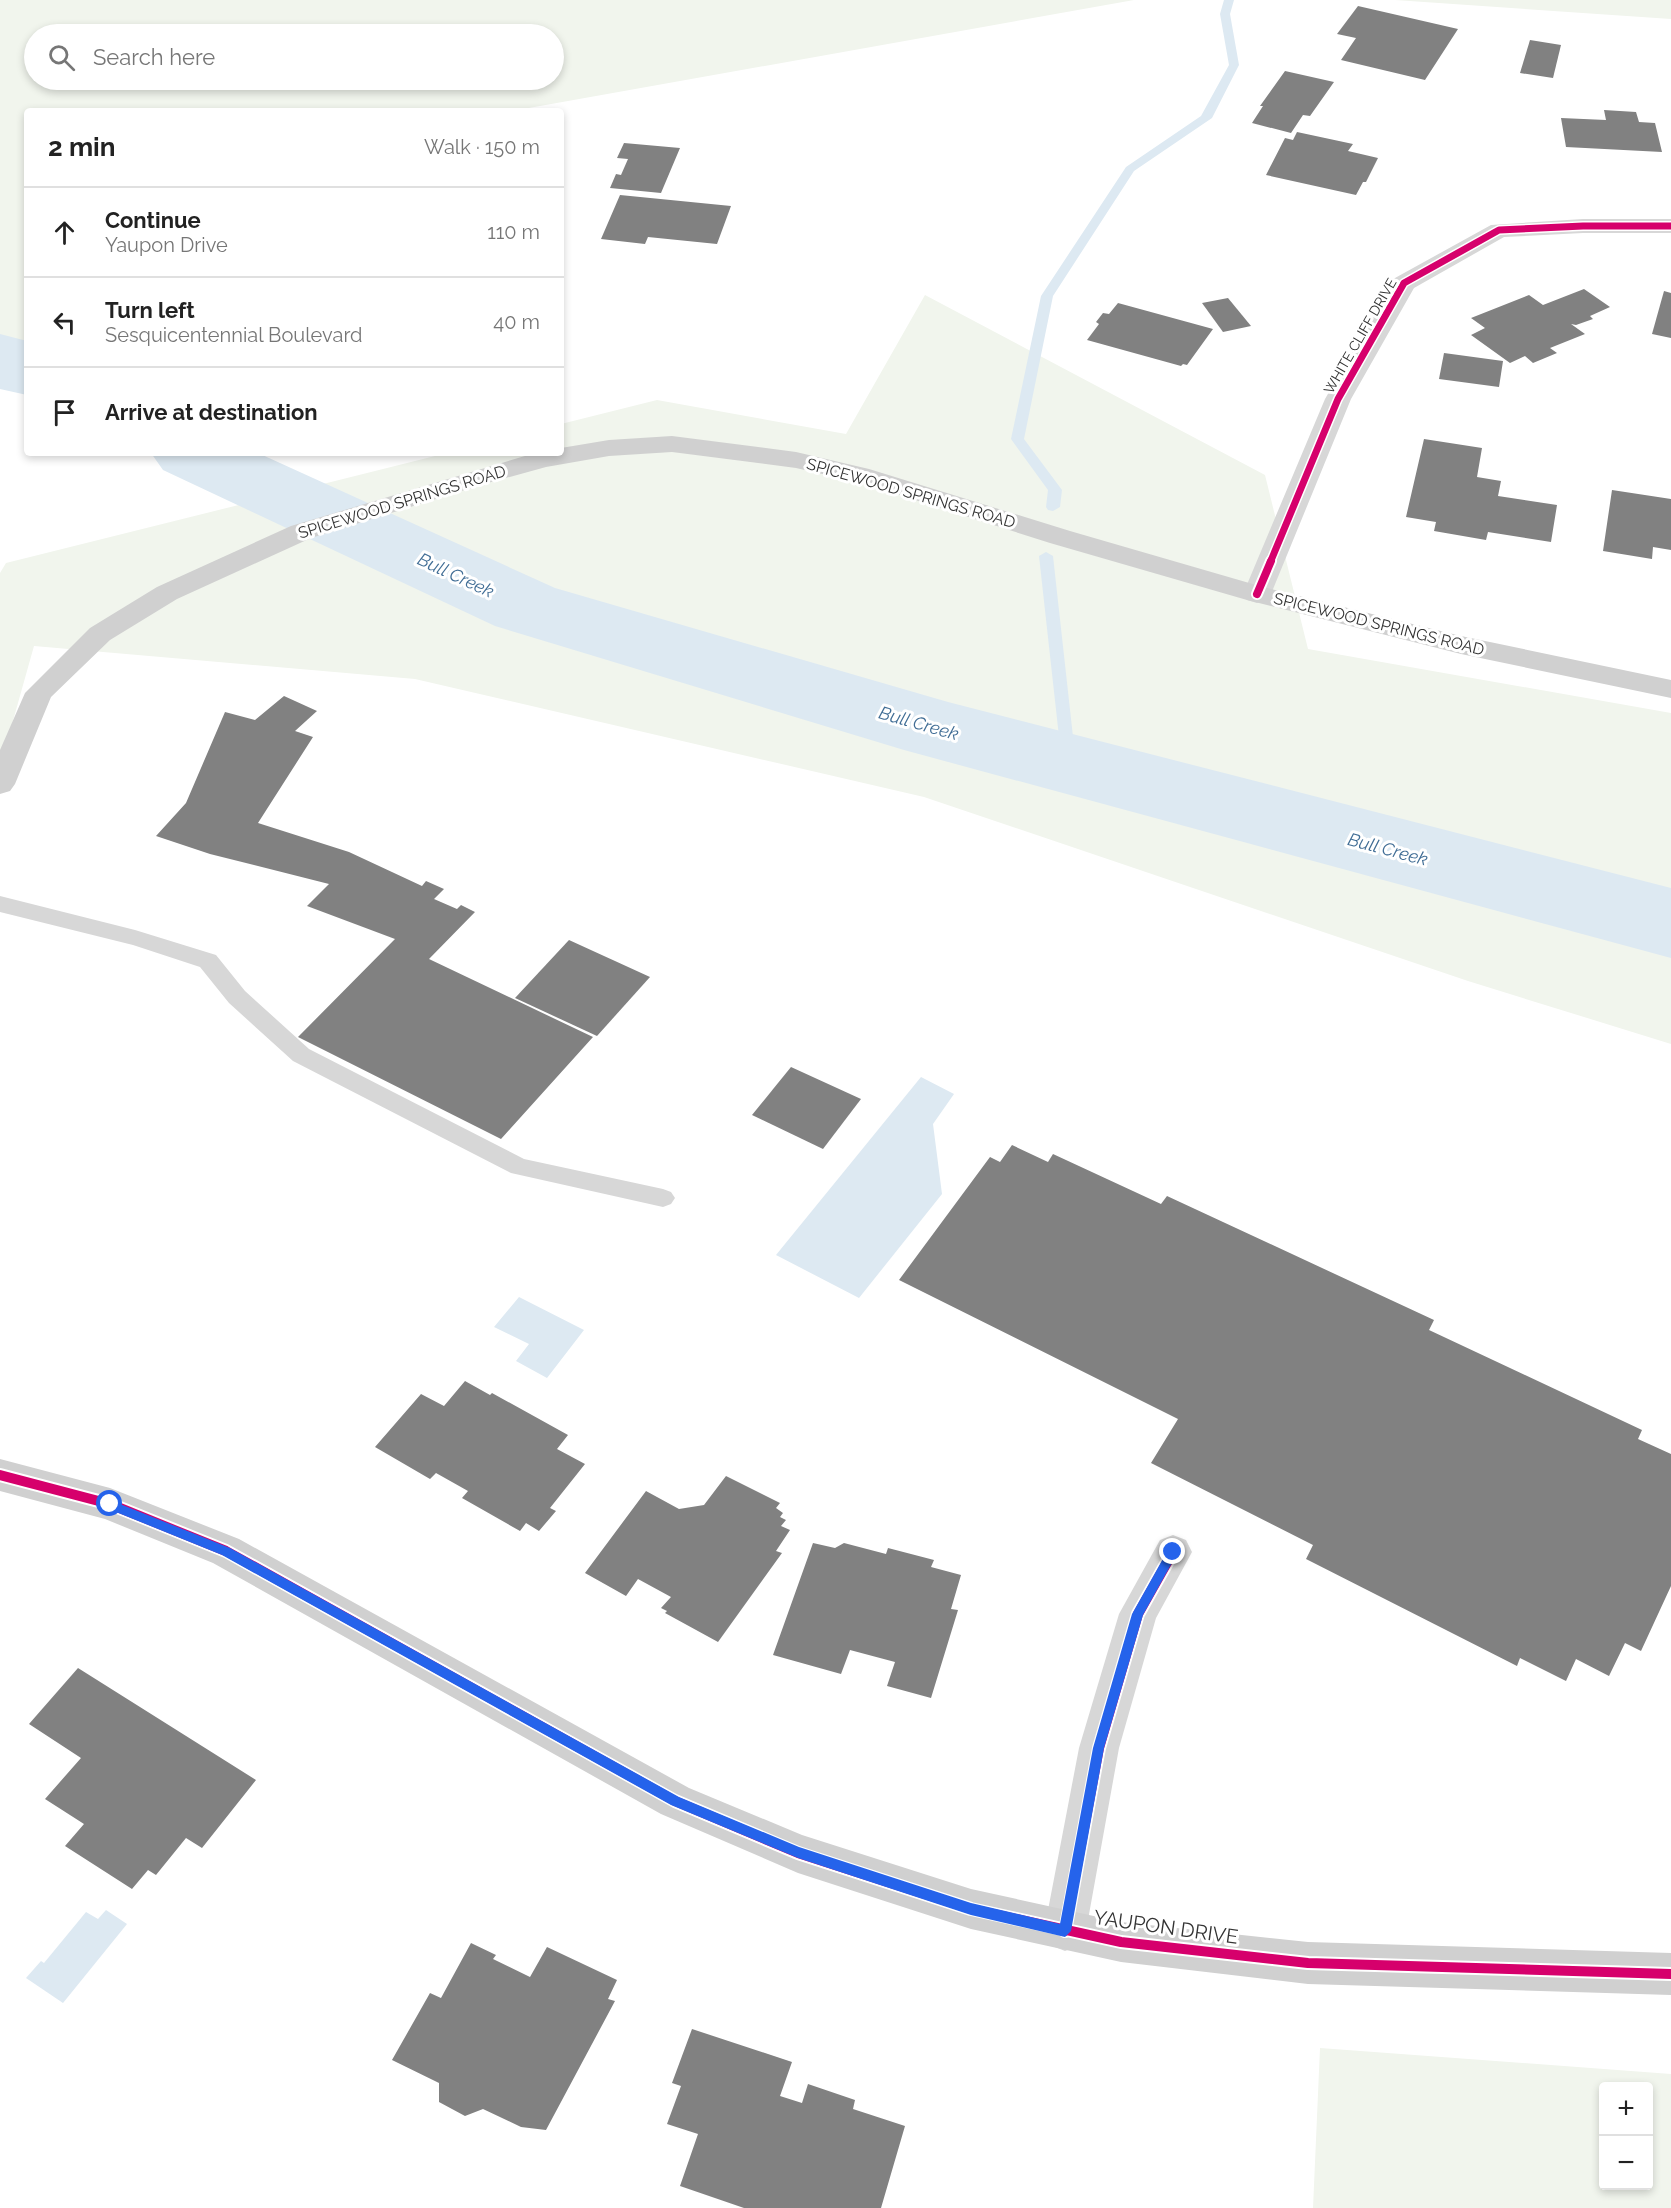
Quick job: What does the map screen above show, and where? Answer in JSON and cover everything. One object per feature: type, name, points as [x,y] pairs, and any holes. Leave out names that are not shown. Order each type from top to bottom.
[{"type":"main road","name":"SPICEWOOD SPRINGS ROAD","points":[[564,456],[609,448],[672,444],[796,460],[869,477],[1060,537],[1257,594],[1461,645],[1671,689]]},
{"type":"main road","name":"SPICEWOOD SPRINGS ROAD","points":[[0,784],[39,693],[100,634],[167,593],[301,532],[475,478],[561,456]]},
{"type":"main road","name":"YAUPON DRIVE","points":[[0,1475],[110,1504],[226,1551],[675,1801],[798,1852],[971,1909],[1121,1942],[1308,1964],[1671,1974]]},
{"type":"street","name":"WHITE CLIFF DRIVE","points":[[1257,594],[1338,399],[1404,283],[1499,230],[1582,226],[1671,226]]},
{"type":"street","points":[[1065,1931],[1099,1748],[1138,1614],[1173,1552]]},
{"type":"lane","points":[[0,904],[135,938],[208,961],[237,997],[301,1055],[519,1167],[663,1198]]},
{"type":"shaded area","points":[[0,0],[1134,0],[529,108],[24,108],[24,341],[0,355]]},
{"type":"shaded area","points":[[1395,0],[1671,0],[1671,19]]},
{"type":"shaded area","points":[[925,295],[1265,475],[1308,649],[1671,713],[1671,1044],[1468,981],[924,797],[415,679],[34,646],[0,767],[0,573],[6,563],[435,456],[564,456],[564,423],[657,400],[846,434]]},
{"type":"shaded area","points":[[921,1077],[954,1094],[933,1124],[942,1194],[859,1298],[776,1255]]},
{"type":"shaded area","points":[[519,1297],[584,1330],[547,1378],[516,1361],[529,1344],[494,1327]]},
{"type":"shaded area","points":[[106,1910],[127,1924],[63,2003],[26,1978],[41,1961],[44,1963],[86,1912],[98,1919]]},
{"type":"shaded area","points":[[1320,2048],[1671,2074],[1671,2208],[1313,2208]]},
{"type":"building","points":[[1358,6],[1458,29],[1425,80],[1341,60],[1356,38],[1337,34]]},
{"type":"building","points":[[1530,40],[1561,45],[1553,78],[1520,73]]},
{"type":"building","points":[[1285,71],[1334,82],[1310,116],[1303,115],[1291,133],[1252,123],[1263,106],[1260,106]]},
{"type":"building","points":[[1604,110],[1636,112],[1639,122],[1655,123],[1662,152],[1566,147],[1561,118],[1606,120]]},
{"type":"building","points":[[1297,132],[1353,144],[1348,151],[1378,158],[1366,182],[1363,182],[1356,195],[1266,175],[1285,138],[1293,140]]},
{"type":"building","points":[[624,143],[680,148],[661,193],[610,188],[616,174],[621,175],[628,159],[617,158]]},
{"type":"building","points":[[620,195],[731,206],[717,244],[648,237],[645,244],[601,239]]},
{"type":"building","points":[[1584,289],[1610,307],[1590,316],[1593,319],[1576,325],[1571,324],[1585,334],[1550,348],[1557,353],[1533,363],[1525,356],[1510,363],[1471,335],[1485,328],[1471,318],[1529,295],[1543,305]]},
{"type":"building","points":[[1664,291],[1671,293],[1671,338],[1652,334]]},
{"type":"building","points":[[1228,298],[1251,326],[1223,332],[1202,303]]},
{"type":"building","points":[[1118,303],[1213,329],[1187,365],[1181,366],[1087,340],[1099,324],[1096,322],[1103,313],[1109,314]]},
{"type":"building","points":[[1444,353],[1503,361],[1499,387],[1439,379]]},
{"type":"building","points":[[1424,439],[1482,448],[1477,477],[1501,481],[1498,496],[1557,505],[1551,542],[1488,532],[1486,540],[1434,531],[1436,522],[1406,517]]},
{"type":"building","points":[[1612,490],[1671,499],[1671,550],[1653,547],[1652,559],[1603,551]]},
{"type":"building","points":[[284,696],[317,711],[295,731],[313,737],[258,823],[349,852],[422,886],[426,881],[444,889],[434,899],[457,909],[461,905],[475,912],[429,959],[593,1037],[501,1139],[298,1037],[395,939],[307,906],[329,884],[210,854],[156,836],[186,803],[225,712],[255,720]]},
{"type":"building","points":[[569,940],[650,977],[597,1036],[515,998]]},
{"type":"building","points":[[791,1067],[861,1099],[823,1149],[752,1115]]},
{"type":"building","points":[[1012,1145],[1048,1162],[1053,1154],[1161,1204],[1167,1196],[1434,1320],[1429,1330],[1642,1430],[1638,1439],[1671,1454],[1671,1586],[1641,1651],[1625,1643],[1609,1676],[1576,1659],[1566,1681],[1520,1658],[1517,1666],[1306,1559],[1313,1545],[1151,1463],[1178,1419],[899,1280],[990,1157],[1000,1162]]},
{"type":"building","points":[[465,1381],[490,1395],[492,1393],[568,1435],[557,1449],[585,1464],[550,1508],[556,1511],[539,1531],[526,1523],[520,1531],[462,1498],[468,1491],[436,1473],[430,1479],[375,1447],[421,1394],[444,1406]]},
{"type":"building","points":[[726,1476],[780,1503],[776,1508],[783,1513],[780,1517],[786,1520],[781,1526],[790,1530],[776,1551],[782,1553],[718,1642],[665,1613],[667,1611],[661,1608],[671,1597],[638,1579],[626,1596],[585,1573],[646,1491],[679,1509],[704,1505]]},
{"type":"building","points":[[813,1543],[835,1548],[844,1543],[886,1554],[888,1548],[934,1560],[931,1567],[961,1575],[951,1609],[958,1610],[931,1698],[887,1686],[895,1662],[850,1650],[841,1674],[773,1655]]},
{"type":"building","points":[[78,1668],[256,1780],[202,1848],[186,1838],[156,1875],[148,1870],[132,1889],[65,1846],[84,1824],[45,1799],[81,1758],[29,1724]]},
{"type":"building","points":[[471,1943],[496,1955],[493,1959],[530,1977],[547,1947],[617,1980],[608,1999],[615,2001],[546,2130],[521,2127],[483,2109],[465,2116],[439,2102],[439,2083],[392,2060],[430,1993],[441,1998]]},
{"type":"building","points":[[692,2029],[792,2062],[780,2096],[802,2103],[808,2084],[855,2100],[853,2109],[905,2126],[881,2208],[744,2208],[680,2186],[698,2134],[667,2124],[681,2086],[672,2083]]},
{"type":"waterway","points":[[1053,507],[1055,490],[1017,439],[1047,296],[1130,169],[1206,118],[1234,65],[1225,14],[1229,0]]},
{"type":"waterway","name":"Bull Creek","points":[[0,357],[24,370]]},
{"type":"waterway","name":"Bull Creek","points":[[198,456],[525,607],[936,729],[1671,923]]},
{"type":"waterway","points":[[1046,556],[1069,764]]},
{"type":"cycle path","points":[[1257,594],[1338,399],[1404,283],[1499,230],[1583,226],[1671,226]]},
{"type":"cycle path","points":[[0,1475],[110,1504],[226,1551],[675,1801],[798,1853],[971,1909],[1121,1942],[1308,1963],[1671,1974]]},
{"type":"cycle path","points":[[1065,1931],[1099,1748],[1138,1614],[1173,1552]]},
{"type":"route","points":[[110,1504],[226,1551],[675,1801],[798,1852],[971,1909],[1065,1931],[1099,1748],[1138,1614],[1173,1552]]}]
